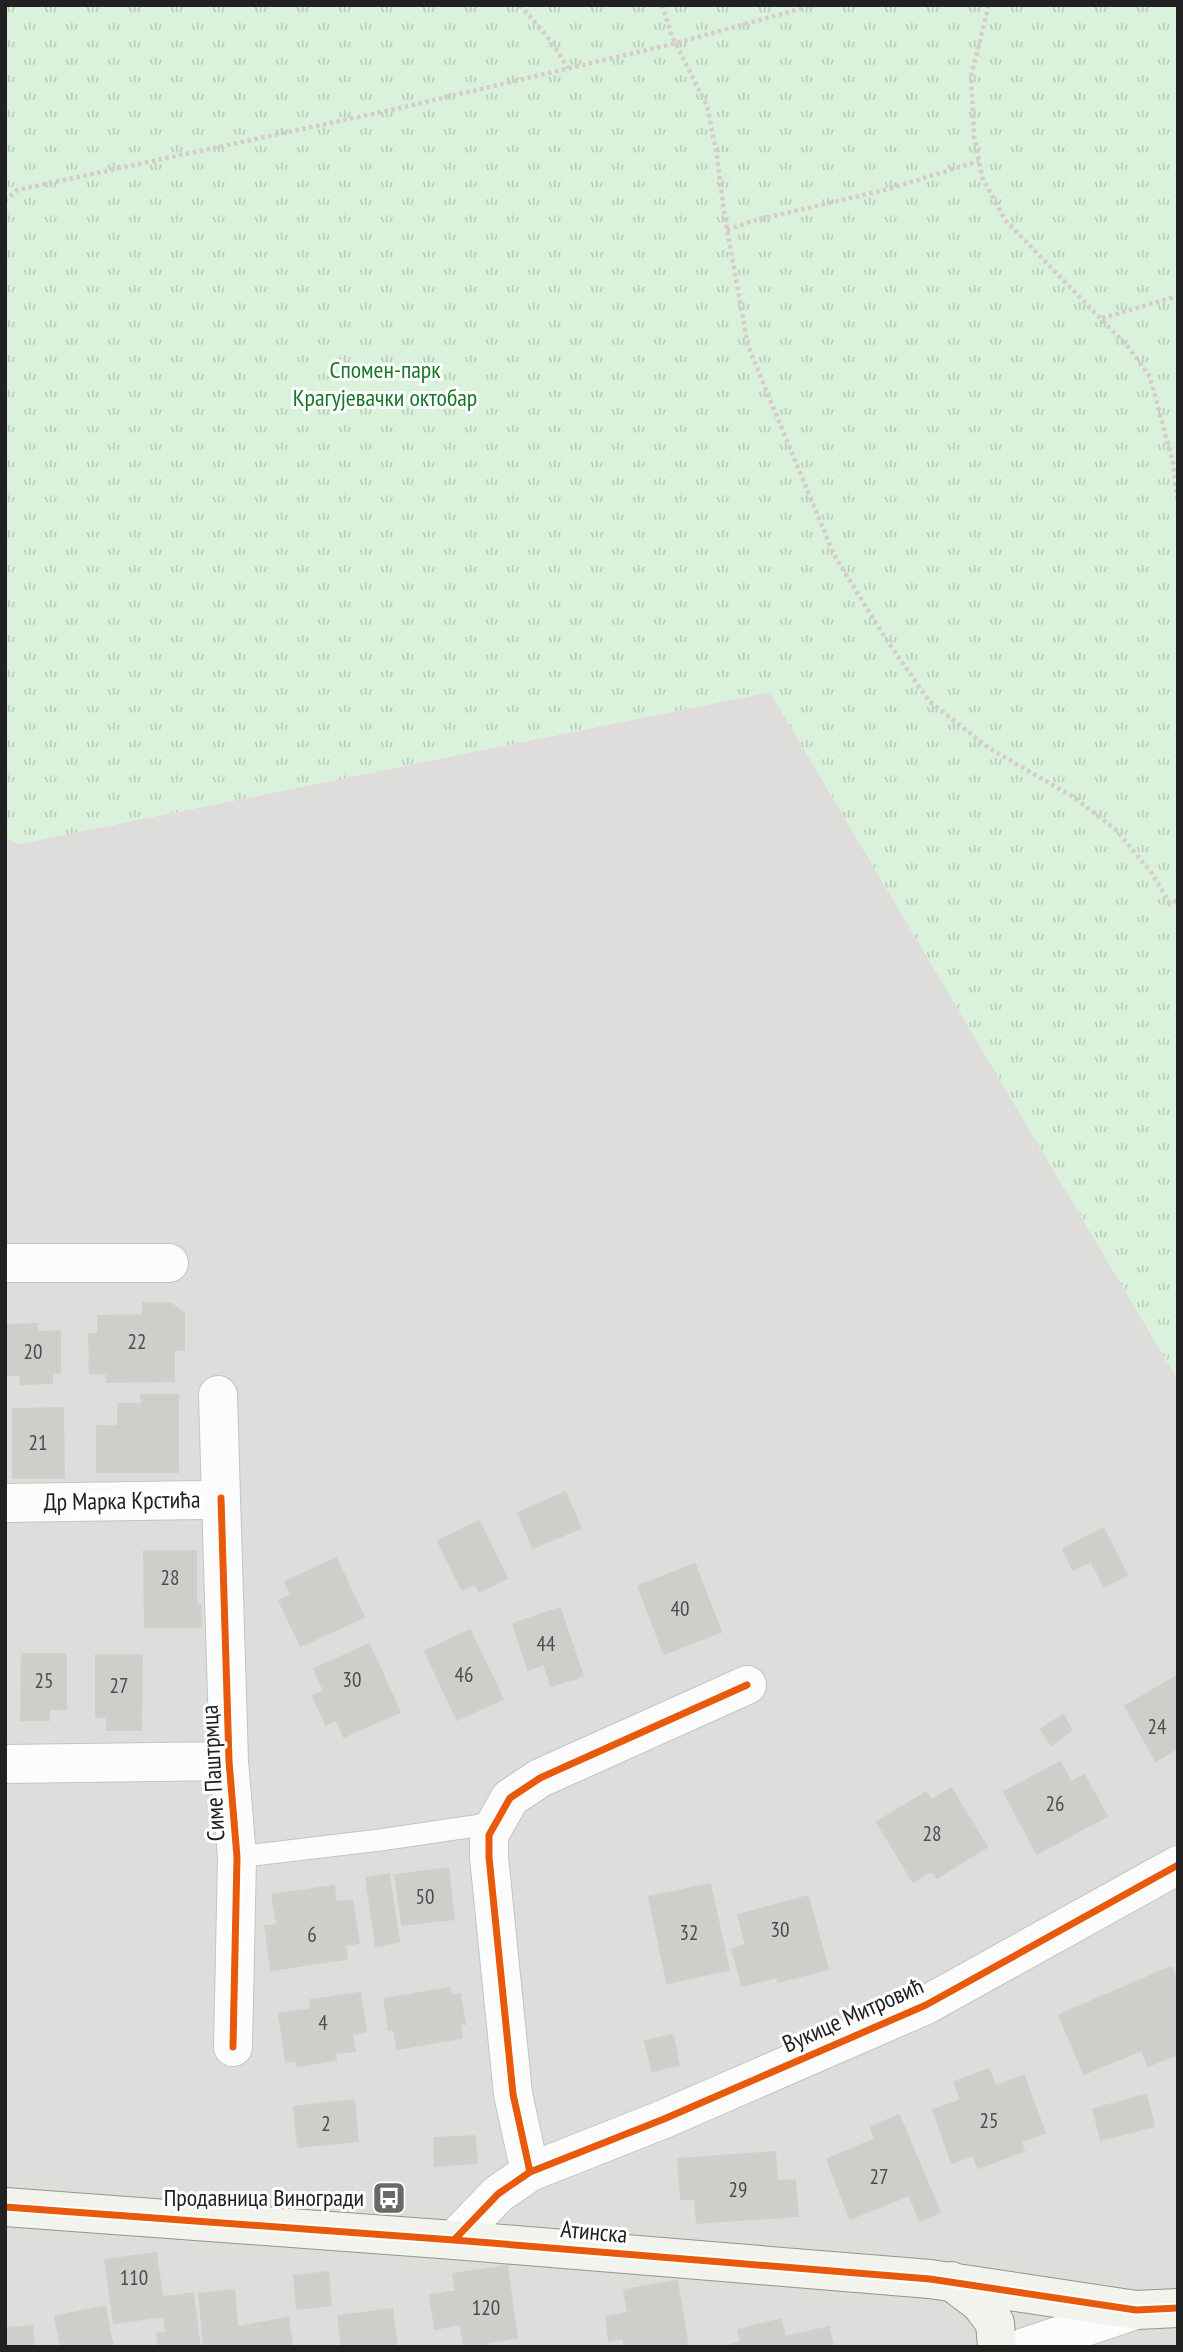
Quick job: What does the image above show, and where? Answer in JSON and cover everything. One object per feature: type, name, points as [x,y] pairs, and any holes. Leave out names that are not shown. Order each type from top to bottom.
[{"type":"street","points":[[5,1263],[169,1263]]},
{"type":"street","name":"Др Марка Крстића","points":[[5,1503],[221,1498],[218,1395]]},
{"type":"street","name":"Симе Паштрмца","points":[[221,1498],[229,1761],[237,1857],[233,2047]]},
{"type":"street","points":[[530,2172],[513,2094],[489,1835],[510,1798],[540,1778],[747,1685]]},
{"type":"street","points":[[5,1764],[229,1761]]},
{"type":"street","name":"Вукице Митровић","points":[[454,2240],[498,2194],[530,2172],[664,2119],[926,2005],[1178,1865]]},
{"type":"street","name":"Атинска","points":[[5,2207],[454,2240],[950,2281],[1136,2310],[1178,2308]]},
{"type":"street","points":[[950,2281],[980,2303],[995,2323],[996,2347]]},
{"type":"street","points":[[1025,2347],[1136,2310]]},
{"type":"lane","points":[[237,1857],[495,1823]]},
{"type":"path","points":[[520,5],[550,40],[568,68]]},
{"type":"path","points":[[662,5],[676,43],[707,106],[748,345],[834,555],[893,650],[929,701],[989,748],[1075,798],[1116,831],[1152,872],[1170,904],[1178,900]]},
{"type":"path","points":[[5,201],[17,190],[396,109],[676,43],[814,5]]},
{"type":"path","points":[[989,5],[971,76],[974,136],[982,177],[1005,220],[1102,318],[1150,377],[1175,461],[1178,503]]},
{"type":"path","points":[[727,230],[753,220],[886,190],[979,162]]},
{"type":"path","points":[[1102,318],[1178,296]]},
{"type":"shaded area","points":[[770,692],[1178,1380],[1178,2347],[5,2347],[5,837],[19,844]]},
{"type":"green space","name":"Спомен-парк Крагујевачки октобар","points":[[5,5],[1178,5],[1178,1380],[770,692],[19,844],[5,837]]},
{"type":"building","points":[[143,1303],[170,1303],[184,1313],[184,1350],[174,1350],[174,1381],[107,1382],[106,1373],[90,1374],[89,1334],[98,1334],[98,1316],[143,1315]]},
{"type":"building","points":[[37,1324],[37,1332],[60,1331],[60,1373],[52,1372],[52,1383],[21,1384],[20,1375],[5,1375],[5,1325]]},
{"type":"building","points":[[141,1395],[178,1395],[178,1472],[97,1472],[97,1426],[118,1426],[118,1404],[142,1404]]},
{"type":"building","points":[[63,1408],[64,1478],[13,1478],[13,1409]]},
{"type":"building","points":[[565,1492],[581,1528],[533,1548],[518,1513]]},
{"type":"building","points":[[479,1521],[507,1578],[479,1592],[475,1584],[462,1590],[438,1541]]},
{"type":"building","points":[[1103,1528],[1127,1575],[1104,1587],[1091,1561],[1073,1570],[1063,1549]]},
{"type":"building","points":[[144,1551],[196,1551],[196,1605],[200,1605],[201,1627],[145,1627]]},
{"type":"building","points":[[336,1558],[364,1617],[301,1646],[279,1601],[291,1595],[285,1582]]},
{"type":"building","points":[[695,1564],[721,1632],[664,1654],[638,1586]]},
{"type":"building","points":[[560,1608],[583,1676],[551,1686],[544,1664],[528,1670],[513,1624]]},
{"type":"building","points":[[470,1630],[503,1699],[457,1720],[425,1651]]},
{"type":"building","points":[[369,1644],[400,1712],[344,1737],[336,1720],[326,1725],[313,1696],[324,1691],[314,1669]]},
{"type":"building","points":[[22,1654],[66,1654],[66,1709],[49,1709],[49,1720],[21,1720]]},
{"type":"building","points":[[96,1655],[142,1655],[141,1730],[107,1730],[107,1717],[96,1717]]},
{"type":"building","points":[[1177,1676],[1178,1748],[1156,1761],[1125,1706]]},
{"type":"building","points":[[1063,1715],[1072,1730],[1051,1745],[1041,1729]]},
{"type":"building","points":[[1060,1762],[1071,1782],[1084,1775],[1107,1816],[1037,1854],[1004,1792]]},
{"type":"building","points":[[951,1788],[987,1847],[937,1878],[932,1871],[913,1882],[877,1822],[926,1792],[931,1800]]},
{"type":"building","points":[[448,1868],[454,1919],[402,1925],[395,1875]]},
{"type":"building","points":[[389,1874],[399,1942],[376,1946],[366,1878]]},
{"type":"building","points":[[710,1884],[729,1970],[667,1983],[649,1897]]},
{"type":"building","points":[[334,1886],[336,1902],[352,1900],[359,1943],[345,1945],[347,1959],[271,1970],[265,1926],[277,1925],[272,1895]]},
{"type":"building","points":[[808,1896],[828,1969],[778,1982],[777,1977],[742,1986],[732,1949],[746,1945],[738,1915]]},
{"type":"building","points":[[1171,1967],[1178,1983],[1178,2054],[1148,2066],[1142,2050],[1084,2074],[1059,2015]]},
{"type":"building","points":[[450,1988],[451,1995],[460,1994],[465,2024],[460,2024],[462,2038],[397,2049],[394,2030],[389,2030],[384,1999]]},
{"type":"building","points":[[360,1993],[366,2032],[352,2034],[355,2051],[335,2053],[336,2060],[297,2066],[296,2060],[286,2062],[279,2014],[311,2009],[310,2000]]},
{"type":"building","points":[[673,2035],[679,2065],[652,2071],[645,2041]]},
{"type":"building","points":[[989,2069],[995,2086],[1024,2076],[1045,2133],[1021,2141],[1024,2151],[978,2168],[973,2155],[952,2163],[933,2110],[961,2100],[954,2082]]},
{"type":"building","points":[[1146,2095],[1154,2126],[1101,2140],[1093,2109]]},
{"type":"building","points":[[354,2100],[358,2141],[298,2147],[294,2107]]},
{"type":"building","points":[[899,2115],[940,2212],[920,2221],[909,2195],[850,2219],[827,2159],[875,2139],[871,2127]]},
{"type":"building","points":[[475,2136],[477,2163],[435,2166],[434,2138]]},
{"type":"building","points":[[775,2152],[777,2181],[795,2180],[798,2216],[697,2223],[695,2199],[681,2199],[678,2159]]},
{"type":"building","points":[[156,2253],[165,2316],[114,2323],[105,2260]]},
{"type":"building","points":[[507,2266],[517,2338],[487,2342],[488,2347],[464,2347],[453,2274]]},
{"type":"building","points":[[328,2272],[331,2305],[297,2309],[294,2276]]},
{"type":"building","points":[[677,2281],[688,2347],[625,2347],[623,2338],[609,2341],[606,2317],[628,2313],[624,2290]]},
{"type":"building","points":[[234,2290],[239,2347],[204,2347],[199,2294]]},
{"type":"building","points":[[456,2291],[460,2324],[435,2329],[430,2295]]},
{"type":"building","points":[[193,2293],[200,2347],[159,2347],[157,2334],[166,2332],[163,2297]]},
{"type":"building","points":[[105,2307],[113,2347],[61,2347],[55,2316]]},
{"type":"building","points":[[392,2309],[397,2347],[342,2347],[338,2316]]},
{"type":"building","points":[[288,2318],[293,2347],[239,2347],[237,2327]]},
{"type":"building","points":[[781,2319],[785,2337],[829,2327],[833,2347],[722,2347],[741,2342],[738,2330]]},
{"type":"building","points":[[32,2326],[34,2347],[5,2347],[5,2328]]},
{"type":"cycle path","points":[[221,1498],[229,1761],[237,1857],[233,2047]]},
{"type":"cycle path","points":[[530,2172],[513,2094],[489,1835],[510,1798],[540,1778],[747,1685]]},
{"type":"cycle path","points":[[454,2240],[498,2194],[530,2172],[664,2119],[926,2005],[1178,1865]]},
{"type":"cycle path","points":[[5,2207],[930,2279],[1136,2310],[1178,2308]]},
{"type":"place","name":"Продавница Виногради","points":[[389,2198]]}]
